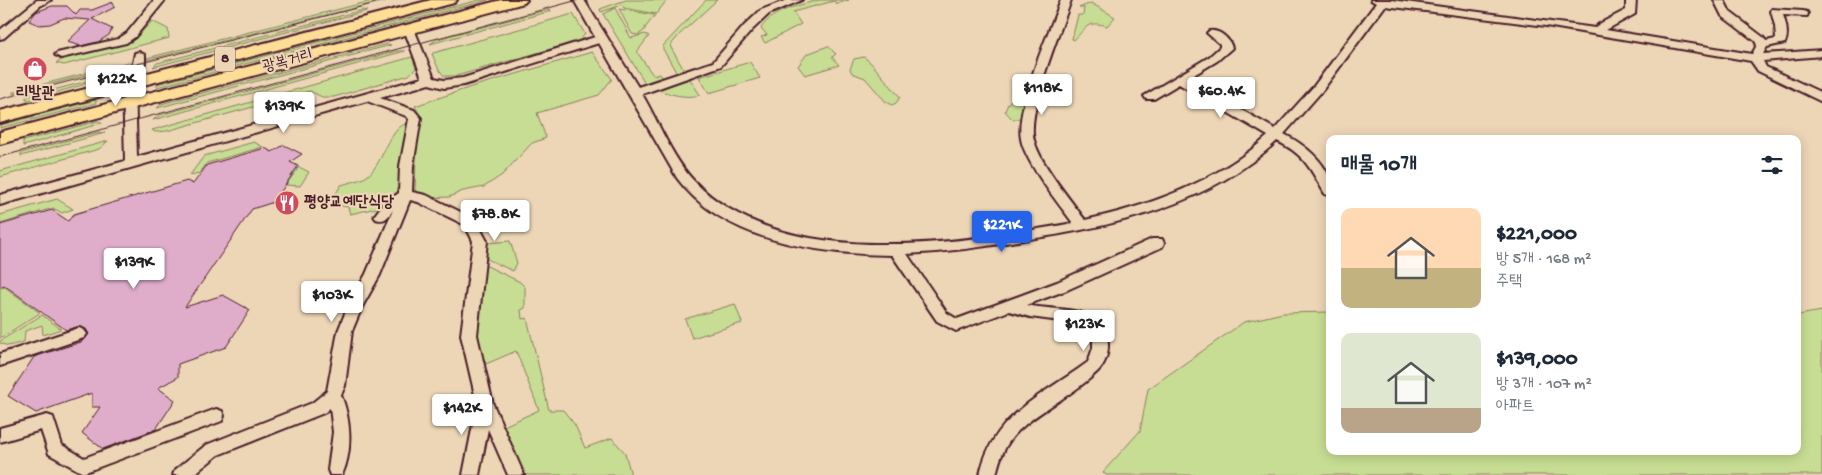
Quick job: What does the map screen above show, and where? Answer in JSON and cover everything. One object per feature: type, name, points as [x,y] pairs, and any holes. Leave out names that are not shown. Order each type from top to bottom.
[{"type":"highway","name":"광복거리","points":[[0,117],[449,0]]},
{"type":"highway","name":"광복거리","points":[[0,138],[519,0]]},
{"type":"street","points":[[0,36],[36,4],[46,0]]},
{"type":"street","points":[[61,55],[122,41],[131,35],[160,0]]},
{"type":"street","points":[[579,0],[600,39],[634,92],[683,177],[727,215],[762,230],[802,242],[848,249],[897,251],[956,246],[1082,226],[1152,205],[1215,179],[1244,162],[1292,121],[1379,1],[1598,31],[1755,58],[1822,54]]},
{"type":"street","points":[[634,92],[718,64],[748,28],[765,12],[797,0]]},
{"type":"street","points":[[1066,0],[1030,104],[1026,123],[1027,139],[1042,166],[1082,226]]},
{"type":"street","points":[[1598,31],[1603,26],[1631,12],[1630,0]]},
{"type":"street","points":[[1718,0],[1726,14],[1749,30],[1762,46]]},
{"type":"street","points":[[1755,58],[1762,46],[1781,41],[1781,23],[1776,11],[1802,14]]},
{"type":"street","points":[[409,29],[429,80]]},
{"type":"street","points":[[1150,96],[1213,58],[1226,48],[1225,43],[1213,34]]},
{"type":"street","points":[[0,200],[429,80],[444,84],[464,81],[600,39]]},
{"type":"street","points":[[131,162],[129,84],[139,64],[139,55]]},
{"type":"street","points":[[1755,58],[1762,69],[1822,98]]},
{"type":"street","points":[[1179,79],[1299,147],[1313,162],[1326,184]]},
{"type":"street","points":[[181,475],[212,450],[318,408],[333,395],[337,386],[345,331],[355,306],[373,275],[406,195],[405,187],[410,142],[415,118],[410,113],[367,97]]},
{"type":"street","points":[[381,216],[389,206],[406,195],[421,198],[470,222],[480,241],[468,335],[485,404],[516,475]]},
{"type":"street","points":[[897,251],[942,317],[956,325],[1062,286],[1157,243]]},
{"type":"street","points":[[988,475],[991,458],[1001,440],[1016,421],[1094,366],[1100,352],[1102,338],[1097,327],[1090,321],[1076,316],[1032,312],[1010,306]]},
{"type":"street","points":[[0,360],[79,334]]},
{"type":"street","points":[[333,395],[338,404],[342,449],[336,470]]},
{"type":"street","points":[[471,475],[485,404]]},
{"type":"street","points":[[0,435],[47,422],[56,449],[83,466],[216,416]]},
{"type":"green space","points":[[375,0],[382,1],[147,60],[147,58]]},
{"type":"green space","points":[[479,0],[488,0],[157,87],[157,84]]},
{"type":"green space","points":[[626,0],[667,0],[656,14],[624,8],[622,5],[601,12],[600,9]]},
{"type":"green space","points":[[706,0],[717,0],[680,34],[670,46],[684,70],[676,72],[663,46]]},
{"type":"green space","points":[[819,0],[849,0],[837,4],[834,1],[793,12],[801,24],[765,43],[761,37],[767,35],[761,28],[773,16],[795,6]]},
{"type":"green space","points":[[1091,3],[1115,17],[1107,26],[1091,24],[1074,40],[1072,39],[1078,15],[1083,15],[1084,8],[1079,8]]},
{"type":"green space","points":[[615,8],[631,38],[645,34],[649,36],[637,52],[653,75],[660,74],[662,77],[645,83],[603,14]]},
{"type":"green space","points":[[550,9],[551,11],[430,44],[437,39]]},
{"type":"green space","points":[[619,9],[655,15],[645,30],[638,35],[632,34]]},
{"type":"green space","points":[[363,10],[367,11],[153,67],[157,63]]},
{"type":"green space","points":[[573,14],[585,34],[579,41],[456,76],[444,76],[432,54],[433,53]]},
{"type":"green space","points":[[152,21],[168,29],[169,38],[64,65],[56,63],[65,58],[126,43],[138,36]]},
{"type":"green space","points":[[387,44],[391,45],[157,108],[161,104]]},
{"type":"green space","points":[[828,46],[836,54],[832,57],[839,65],[805,75],[798,66],[807,54]]},
{"type":"green space","points":[[396,51],[405,51],[153,120],[160,115]]},
{"type":"green space","points":[[592,52],[612,79],[599,95],[537,113],[546,138],[532,143],[502,175],[484,187],[463,191],[449,197],[428,198],[415,192],[416,157],[421,117],[415,106],[471,87]]},
{"type":"green space","points":[[412,57],[416,68],[409,75],[334,97],[322,97],[310,91],[167,131],[155,132],[152,130]]},
{"type":"green space","points":[[864,57],[900,97],[896,103],[892,105],[885,101],[865,78],[852,73],[850,69],[854,59]]},
{"type":"green space","points":[[129,62],[129,64],[13,94],[13,92]]},
{"type":"green space","points":[[750,62],[760,78],[709,93],[699,77]]},
{"type":"green space","points":[[96,79],[100,80],[29,100],[26,99],[26,97]]},
{"type":"green space","points":[[690,79],[700,95],[683,96],[656,89]]},
{"type":"green space","points":[[1025,94],[1030,96],[1025,112],[1021,117],[1013,120],[1005,111],[1014,97]]},
{"type":"green space","points":[[96,100],[96,103],[0,128],[0,125]]},
{"type":"green space","points":[[98,121],[102,123],[23,146],[23,141]]},
{"type":"green space","points":[[408,123],[401,192],[386,206],[350,214],[348,207],[330,204],[341,185],[364,178],[370,173],[395,132],[401,126]]},
{"type":"green space","points":[[98,132],[105,133],[21,156],[21,153]]},
{"type":"green space","points":[[108,141],[99,149],[0,177],[0,171]]},
{"type":"green space","points":[[254,142],[263,147],[207,163],[200,173],[190,175],[204,156]]},
{"type":"green space","points":[[299,167],[309,172],[300,186],[286,185]]},
{"type":"green space","points":[[57,199],[73,209],[62,213],[53,208],[0,224],[0,215]]},
{"type":"green space","points":[[510,241],[517,263],[513,271],[487,259],[484,255],[487,243]]},
{"type":"green space","points":[[487,266],[520,282],[525,287],[525,308],[521,310],[522,319],[527,318],[549,410],[563,410],[575,425],[585,448],[612,438],[625,453],[631,475],[523,475],[504,426],[539,410],[516,351],[486,364],[477,342],[476,311],[481,271]]},
{"type":"green space","points":[[5,287],[40,313],[0,338],[0,288]]},
{"type":"green space","points":[[735,304],[742,323],[692,338],[685,319]]},
{"type":"green space","points":[[1822,311],[1822,475],[1106,475],[1103,472],[1140,431],[1148,389],[1244,322],[1283,313],[1326,312],[1326,455],[1801,455],[1801,314]]},
{"type":"green space","points":[[42,315],[61,329],[43,335],[42,325],[25,331],[24,342],[8,346],[0,343],[0,341]]},
{"type":"building","points":[[113,2],[115,7],[92,19],[112,29],[109,35],[98,42],[81,46],[67,42],[90,20],[64,18],[50,24],[39,25],[29,21],[36,12],[52,6],[67,6],[76,15],[80,10],[92,10]]},
{"type":"building","points":[[284,145],[302,154],[290,162],[298,166],[274,202],[252,209],[185,307],[223,295],[250,310],[226,347],[178,364],[178,377],[158,388],[175,400],[156,429],[103,449],[82,433],[100,407],[92,407],[92,393],[36,413],[8,396],[34,357],[81,342],[89,334],[86,329],[80,326],[66,330],[4,285],[0,287],[0,225],[52,210],[68,221],[74,214],[187,181],[193,184],[207,165],[265,148],[272,152]]},
{"type":"tram line","points":[[0,99],[388,0]]},
{"type":"tram line","points":[[0,157],[578,0]]},
{"type":"place","name":"리발관","points":[[35,69]]},
{"type":"place","name":"평양교예단식당","points":[[287,203]]}]
